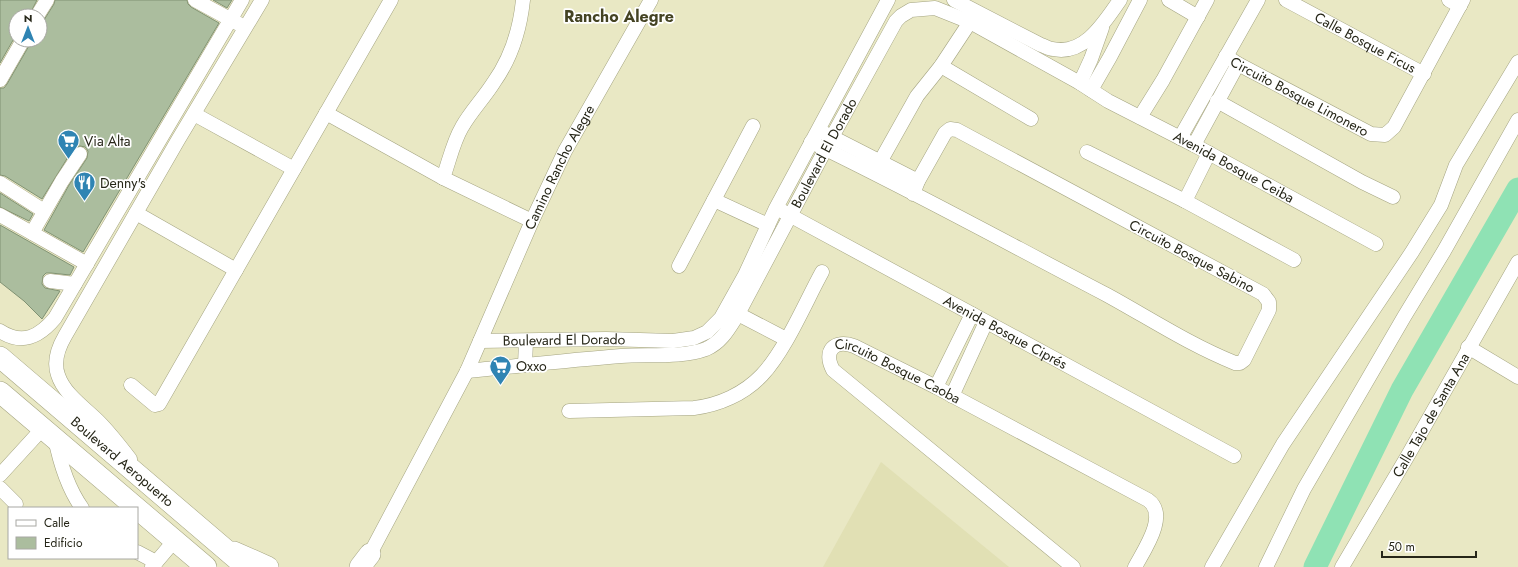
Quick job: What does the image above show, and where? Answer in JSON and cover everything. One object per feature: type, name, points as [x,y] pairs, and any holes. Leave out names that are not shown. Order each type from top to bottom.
[{"type":"highway","name":"Boulevard Aeropuerto","points":[[0,357],[246,567]]},
{"type":"highway","name":"Boulevard Aeropuerto","points":[[0,392],[136,507]]},
{"type":"highway","name":"Boulevard Aeropuerto","points":[[138,509],[206,567]]},
{"type":"highway","points":[[225,549],[246,556],[268,567]]},
{"type":"street","points":[[196,0],[246,28]]},
{"type":"street","points":[[0,331],[12,337],[32,337],[42,332],[55,318],[242,0]]},
{"type":"street","points":[[146,481],[111,435],[61,382],[56,368],[56,359],[61,343],[178,140],[262,0]]},
{"type":"street","points":[[131,385],[155,405],[159,404],[390,0]]},
{"type":"street","points":[[443,178],[461,129],[470,114],[495,82],[504,66],[519,30],[523,0]]},
{"type":"street","name":"Camino Rancho Alegre","points":[[480,341],[532,221],[565,151],[651,0]]},
{"type":"street","name":"Boulevard El Dorado","points":[[480,341],[606,339],[673,341],[694,338],[707,332],[721,318],[745,276],[776,208],[888,0]]},
{"type":"street","points":[[954,0],[1025,37],[1053,49],[1064,50],[1082,43],[1092,36],[1103,24],[1120,0]]},
{"type":"street","points":[[1085,87],[1110,58],[1140,0]]},
{"type":"street","points":[[1169,0],[1198,17]]},
{"type":"street","points":[[1140,117],[1207,0]]},
{"type":"street","points":[[1180,138],[1258,0]]},
{"type":"street","name":"Calle Bosque Ficus","points":[[1286,0],[1424,74]]},
{"type":"street","name":"Circuito Bosque Limonero","points":[[1226,56],[1238,64],[1371,134],[1385,135],[1394,127],[1424,74],[1457,2]]},
{"type":"street","name":"Boulevard El Dorado","points":[[466,371],[606,358],[692,352],[705,349],[716,344],[724,336],[738,314],[896,21],[911,10],[935,8],[970,22],[1085,87]]},
{"type":"street","points":[[880,162],[917,96],[941,66],[970,22]]},
{"type":"street","points":[[1085,87],[1091,59],[1103,24]]},
{"type":"street","points":[[0,80],[18,48]]},
{"type":"street","points":[[1212,567],[1283,444],[1408,258],[1441,205],[1456,165],[1518,62]]},
{"type":"street","points":[[1194,145],[1238,64]]},
{"type":"street","points":[[941,66],[1031,119]]},
{"type":"street","name":"Avenida Bosque Ceiba","points":[[1085,87],[1108,101],[1194,145],[1376,244]]},
{"type":"street","points":[[1217,101],[1362,182],[1393,197]]},
{"type":"street","points":[[326,113],[443,178],[532,221]]},
{"type":"street","points":[[194,114],[294,169]]},
{"type":"street","points":[[1266,567],[1304,489],[1444,251],[1518,120]]},
{"type":"street","points":[[679,266],[753,126]]},
{"type":"street","name":"Circuito Bosque Sabino","points":[[814,136],[915,188],[1108,296],[1194,343],[1235,363],[1240,363],[1244,360],[1269,310],[1269,302],[1263,294],[957,130],[950,130],[944,133],[915,188]]},
{"type":"street","points":[[164,132],[178,140]]},
{"type":"street","name":"Circuito Bosque Sabino","points":[[829,143],[880,162],[915,188]]},
{"type":"street","points":[[1087,152],[1185,201],[1294,260]]},
{"type":"street","points":[[1185,201],[1208,153]]},
{"type":"street","points":[[32,234],[44,211],[80,154]]},
{"type":"street","points":[[0,182],[44,211]]},
{"type":"street","points":[[714,200],[768,225]]},
{"type":"street","name":"Avenida Bosque Ciprés","points":[[776,208],[1234,456]]},
{"type":"street","points":[[136,213],[236,270]]},
{"type":"street","points":[[0,216],[87,264]]},
{"type":"street","points":[[102,238],[117,246]]},
{"type":"street","name":"Calle Tajo de Santa Ana","points":[[1342,567],[1407,457],[1468,347],[1518,262]]},
{"type":"street","points":[[569,410],[707,407],[734,396],[761,376],[786,339],[822,272]]},
{"type":"street","points":[[50,281],[75,284]]},
{"type":"street","points":[[738,314],[786,339]]},
{"type":"street","points":[[936,387],[972,314]]},
{"type":"street","points":[[952,396],[986,322]]},
{"type":"street","points":[[606,339],[606,358]]},
{"type":"street","points":[[366,563],[466,371],[480,341]]},
{"type":"street","points":[[525,365],[526,341]]},
{"type":"street","name":"Circuito Bosque Caoba","points":[[1073,567],[833,370],[830,360],[832,348],[835,345],[840,344],[854,346],[936,387],[1152,502],[1156,510],[1157,522],[1135,567]]},
{"type":"street","points":[[1468,347],[1518,377]]},
{"type":"street","points":[[0,475],[49,433],[68,484],[81,507]]},
{"type":"street","points":[[0,488],[16,504]]},
{"type":"street","points":[[138,553],[154,564],[175,540]]},
{"type":"shaded area","points":[[881,462],[1009,567],[823,567]]},
{"type":"building","points":[[0,0],[37,0],[33,8],[8,8],[9,48],[0,63]]},
{"type":"building","name":"Via Alta","points":[[55,0],[187,0],[191,7],[219,23],[83,252],[44,230],[69,185],[87,158],[88,151],[85,147],[80,146],[73,149],[42,199],[5,176],[0,175],[0,88],[4,88],[7,84],[28,48],[48,48],[48,14]]},
{"type":"building","points":[[213,0],[232,0],[227,8]]},
{"type":"building","points":[[0,193],[33,214],[29,221],[0,207]]},
{"type":"building","points":[[0,225],[74,267],[70,275],[46,273],[43,276],[42,284],[45,288],[60,291],[42,319],[24,301],[0,282]]},
{"type":"waterway","points":[[1315,567],[1402,390],[1518,189]]},
{"type":"place","name":"Via Alta","points":[[69,160]]},
{"type":"place","name":"Denny's","points":[[84,202]]},
{"type":"place","name":"Oxxo","points":[[501,386]]},
{"type":"district","name":"Rancho Alegre","points":[[619,16]]}]
